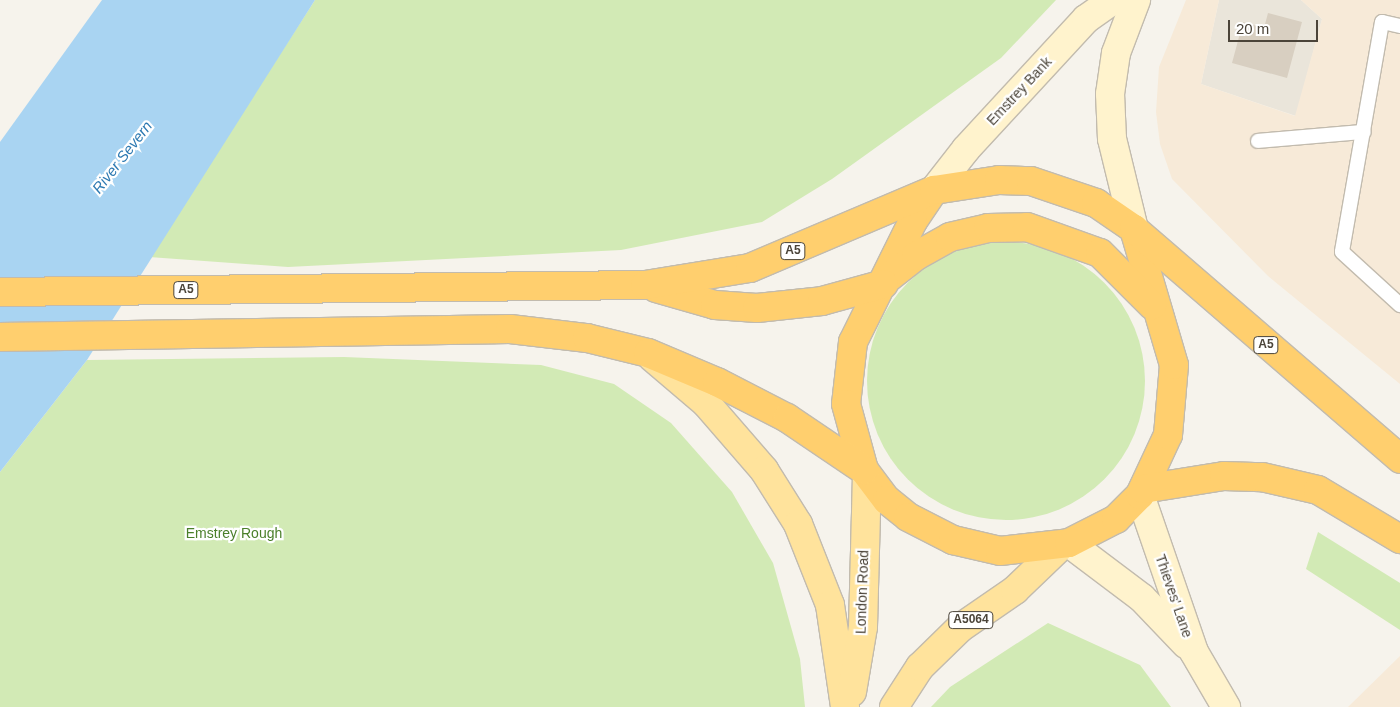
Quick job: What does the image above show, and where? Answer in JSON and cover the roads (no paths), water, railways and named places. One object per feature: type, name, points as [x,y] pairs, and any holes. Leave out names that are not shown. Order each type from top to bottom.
[{"type":"highway","points":[[0,337],[340,330],[510,329],[587,338],[648,353],[717,382],[787,418],[866,473],[908,517],[952,540],[1000,551],[1065,544],[1116,518],[1141,492],[1172,420],[1174,365],[1134,229],[1096,203],[1032,181],[982,182],[934,190],[913,221],[885,282],[853,342],[847,371],[846,404],[866,473]]},
{"type":"highway","name":"A5","points":[[0,292],[645,285],[750,268],[934,190]]},
{"type":"highway","points":[[645,285],[715,306],[757,308],[822,301],[885,282],[916,256],[950,237],[988,228],[1027,227],[1100,253],[1130,278],[1161,319]]},
{"type":"highway","name":"A5","points":[[1134,229],[1400,459]]},
{"type":"highway","points":[[1141,492],[1224,476],[1262,477],[1318,490],[1400,540]]},
{"type":"main road","name":"Emstrey Bank","points":[[934,190],[966,148],[1080,26],[1113,0]]},
{"type":"main road","points":[[1134,229],[1112,139],[1110,94],[1116,53],[1136,0]]},
{"type":"main road","points":[[648,353],[706,403],[764,470],[798,524],[830,605],[845,707]]},
{"type":"main road","name":"London Road","points":[[849,707],[862,627],[866,473]]},
{"type":"main road","name":"Thieves' Lane","points":[[1141,492],[1194,652]]},
{"type":"main road","name":"Thieves' Lane","points":[[1065,544],[1142,598],[1194,652]]},
{"type":"main road","name":"A5064","points":[[894,707],[920,667],[953,635],[1015,590],[1065,544]]},
{"type":"main road","points":[[1194,652],[1226,707]]},
{"type":"lane","points":[[1400,26],[1382,22],[1342,252],[1400,305]]},
{"type":"lane","points":[[1258,141],[1364,132]]},
{"type":"water","name":"River Severn","points":[[102,0],[315,0],[87,360],[0,472],[0,142]]},
{"type":"park label","name":"Emstrey Rough","points":[[234,533]]}]
